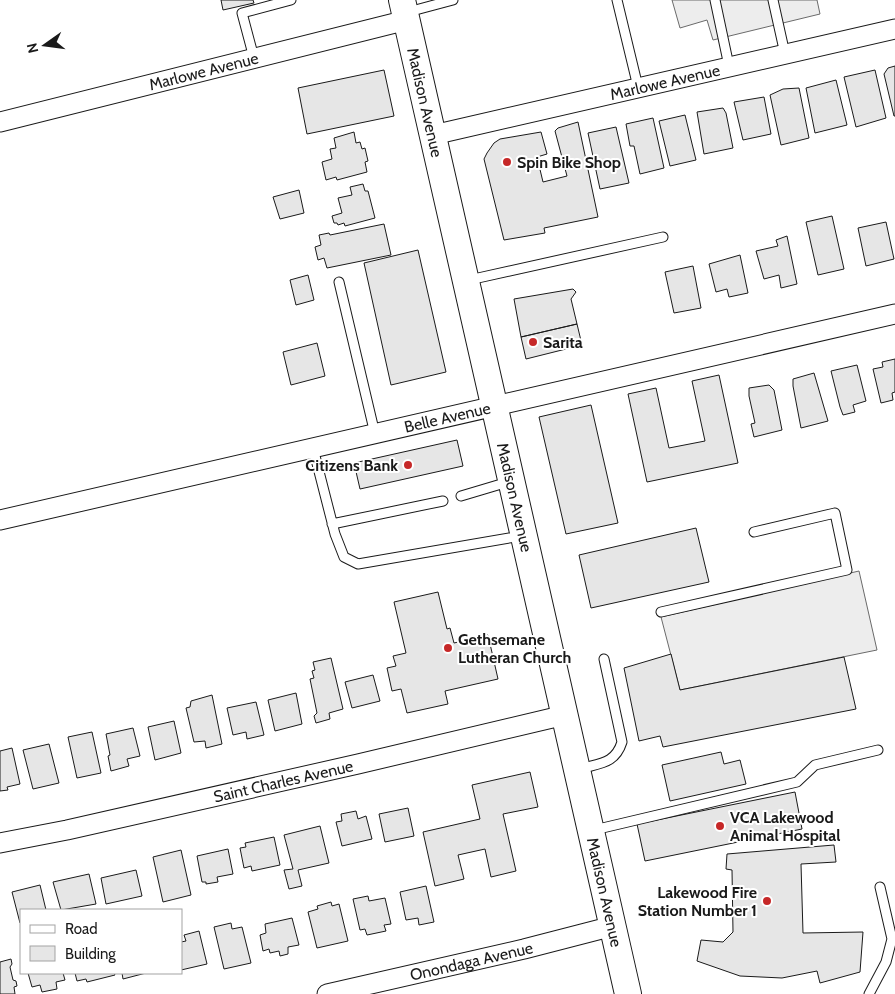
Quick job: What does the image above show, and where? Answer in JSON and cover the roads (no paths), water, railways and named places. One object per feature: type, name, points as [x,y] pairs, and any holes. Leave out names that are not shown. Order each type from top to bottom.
[{"type":"main road","name":"Madison Avenue","points":[[405,11],[628,994]]},
{"type":"street","name":"Marlowe Avenue","points":[[0,122],[254,58],[405,11]]},
{"type":"street","name":"Marlowe Avenue","points":[[433,134],[895,29]]},
{"type":"street","name":"Belle Avenue","points":[[0,520],[895,314]]},
{"type":"street","name":"Saint Charles Avenue","points":[[0,843],[67,830],[565,715]]},
{"type":"street","name":"Onondaga Avenue","points":[[327,994],[515,951],[613,926]]},
{"type":"lane","points":[[254,58],[242,13],[291,0]]},
{"type":"lane","points":[[405,11],[453,0]]},
{"type":"lane","points":[[617,0],[638,87]]},
{"type":"lane","points":[[715,0],[729,66]]},
{"type":"lane","points":[[773,0],[785,54]]},
{"type":"lane","points":[[466,281],[663,237]]},
{"type":"lane","points":[[339,282],[376,434]]},
{"type":"lane","points":[[313,448],[332,524],[344,557],[358,564],[524,535]]},
{"type":"lane","points":[[461,496],[512,481]]},
{"type":"lane","points":[[332,524],[442,501]]},
{"type":"lane","points":[[661,612],[848,570],[835,513],[754,532]]},
{"type":"lane","points":[[577,769],[611,760],[619,751],[622,742],[604,660]]},
{"type":"lane","points":[[591,831],[797,782],[815,765],[878,750]]},
{"type":"lane","points":[[869,994],[886,962],[892,939],[880,887]]},
{"type":"place","name":"Spin Bike Shop","points":[[507,162]]},
{"type":"place","name":"Sarita","points":[[533,342]]},
{"type":"place","name":"Citizens Bank","points":[[408,465]]},
{"type":"place","name":"Gethsemane Lutheran Church","points":[[448,648]]},
{"type":"place","name":"VCA Lakewood Animal Hospital","points":[[720,826]]},
{"type":"place","name":"Lakewood Fire Station Number 1","points":[[767,901]]}]
